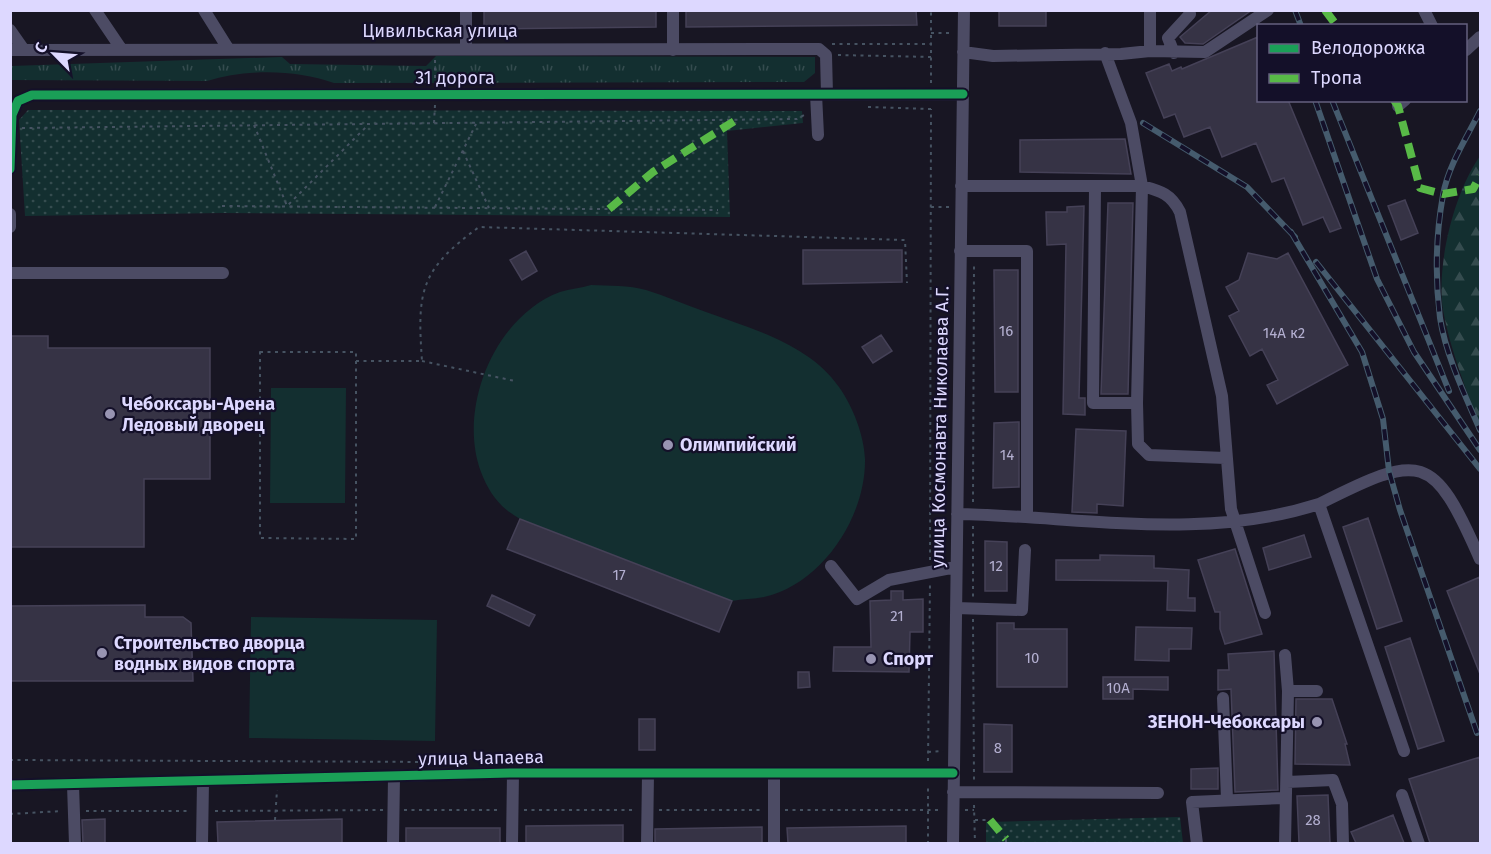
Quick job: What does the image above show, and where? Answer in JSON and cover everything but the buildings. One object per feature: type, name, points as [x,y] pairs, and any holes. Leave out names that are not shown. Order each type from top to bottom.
[{"type":"street","points":[[95,10],[122,50]]},
{"type":"street","points":[[204,10],[230,50]]},
{"type":"street","points":[[466,10],[466,48]]},
{"type":"street","points":[[673,10],[673,50]]},
{"type":"street","name":"улица Космонавта Николаева А.Г.","points":[[953,843],[964,10]]},
{"type":"street","points":[[1150,10],[1150,51]]},
{"type":"street","points":[[1174,53],[1168,38],[1190,14],[1188,10]]},
{"type":"street","points":[[963,52],[993,56],[1121,54],[1150,51],[1205,52],[1214,49],[1268,10]]},
{"type":"street","points":[[1424,10],[1431,24]]},
{"type":"street","points":[[10,30],[24,50]]},
{"type":"street","points":[[1467,49],[1480,37]]},
{"type":"street","name":"Цивильская улица","points":[[10,50],[819,49],[826,55],[822,94],[816,108],[818,135]]},
{"type":"street","points":[[1105,53],[1131,123],[1142,186],[1138,444],[1149,455],[1225,458]]},
{"type":"street","name":"31 дорога","points":[[10,169],[12,115],[18,101],[32,95],[963,94]]},
{"type":"street","points":[[961,186],[1095,188],[1142,186],[1163,192],[1174,199],[1180,212],[1222,396],[1225,458],[1235,522],[1265,613]]},
{"type":"street","points":[[1095,188],[1093,403],[1137,403]]},
{"type":"street","points":[[10,214],[10,227]]},
{"type":"street","points":[[960,251],[1027,251],[1027,517]]},
{"type":"street","points":[[10,273],[223,273]]},
{"type":"street","points":[[957,514],[1191,525],[1235,522],[1281,516],[1319,504],[1389,471],[1420,470],[1443,487],[1458,507],[1480,559]]},
{"type":"street","points":[[1319,504],[1404,751]]},
{"type":"street","points":[[956,608],[1022,610],[1025,550]]},
{"type":"street","points":[[831,566],[857,599],[889,580],[956,567]]},
{"type":"street","points":[[1285,655],[1288,692],[1287,782],[1284,798],[1285,843]]},
{"type":"street","points":[[1288,692],[1317,691]]},
{"type":"street","points":[[1223,698],[1227,799]]},
{"type":"street","points":[[512,843],[513,773]]},
{"type":"street","name":"улица Чапаева","points":[[10,784],[203,782],[513,773],[953,773]]},
{"type":"street","points":[[774,773],[774,843]]},
{"type":"street","points":[[647,843],[648,774]]},
{"type":"street","points":[[393,843],[394,777]]},
{"type":"street","points":[[1287,782],[1333,780],[1342,804],[1343,843]]},
{"type":"street","points":[[202,843],[203,782]]},
{"type":"street","points":[[73,784],[75,843]]},
{"type":"street","points":[[953,792],[1158,793]]},
{"type":"street","points":[[1402,795],[1419,843]]},
{"type":"street","points":[[1197,843],[1192,802],[1284,798]]},
{"type":"path","points":[[928,843],[931,10]]},
{"type":"path","points":[[931,33],[964,33]]},
{"type":"path","points":[[434,123],[435,48]]},
{"type":"path","points":[[861,107],[931,110]]},
{"type":"path","points":[[23,128],[797,119],[816,108]]},
{"type":"path","points":[[435,207],[477,123]]},
{"type":"path","points":[[287,206],[369,124]]},
{"type":"path","points":[[254,125],[287,206]]},
{"type":"path","points":[[463,151],[489,208]]},
{"type":"path","points":[[222,206],[718,210]]},
{"type":"path","points":[[423,361],[418,313],[427,277],[450,248],[479,227],[905,240],[907,283]]},
{"type":"path","points":[[974,251],[975,843]]},
{"type":"path","points":[[260,352],[356,352],[356,361],[356,539],[260,538],[260,352]]},
{"type":"path","points":[[356,361],[423,361],[515,381]]},
{"type":"path","points":[[10,760],[444,762]]},
{"type":"path","points":[[275,820],[277,780]]},
{"type":"path","points":[[10,814],[74,811],[928,810]]},
{"type":"path","points":[[974,820],[990,820]]},
{"type":"green space","points":[[436,56],[815,57],[815,73],[804,82],[334,83],[303,75],[270,72],[238,74],[207,81],[11,80],[11,66],[282,57],[290,64],[426,66]]},
{"type":"green space","points":[[28,110],[802,111],[803,123],[727,131],[730,217],[222,213],[25,216],[19,120]]},
{"type":"green space","points":[[1480,156],[1480,429],[1450,340],[1443,310],[1442,272],[1455,209],[1462,189]]},
{"type":"green space","name":"Олимпийский","points":[[591,285],[639,288],[760,332],[796,349],[812,360],[827,372],[839,387],[849,403],[860,431],[865,459],[863,481],[858,503],[837,545],[822,563],[804,578],[785,590],[764,597],[732,601],[520,519],[501,505],[492,493],[481,472],[475,447],[474,420],[478,393],[487,367],[500,343],[517,321],[537,304],[560,292]]},
{"type":"green space","points":[[271,388],[346,388],[345,503],[270,503]]},
{"type":"green space","points":[[251,617],[437,620],[435,741],[249,738]]},
{"type":"green space","points":[[1180,817],[1183,843],[986,843],[986,822]]},
{"type":"railway","points":[[1295,10],[1300,24]]},
{"type":"railway","points":[[1316,102],[1377,279],[1414,352],[1480,450]]},
{"type":"railway","points":[[1333,102],[1449,391]]},
{"type":"railway","points":[[1480,111],[1458,152],[1445,184],[1439,225],[1437,272],[1438,303],[1447,347],[1480,430]]},
{"type":"railway","points":[[1143,123],[1247,187],[1295,237]]},
{"type":"railway","points":[[1291,232],[1362,352],[1383,419],[1389,471],[1400,510],[1477,733]]},
{"type":"railway","points":[[1316,262],[1480,469]]},
{"type":"marked path","points":[[1325,10],[1336,24]]},
{"type":"marked path","points":[[1395,102],[1420,188],[1443,194],[1473,189],[1480,176]]},
{"type":"marked path","points":[[609,209],[653,172],[736,120]]},
{"type":"marked path","points":[[990,820],[1006,839]]},
{"type":"cycle path","points":[[10,169],[12,115],[18,101],[32,95],[963,94]]},
{"type":"cycle path","points":[[10,785],[513,773],[953,773]]},
{"type":"place","name":"Чебоксары-Арена Ледовый дворец","points":[[110,414]]},
{"type":"place","name":"Олимпийский","points":[[668,445]]},
{"type":"place","name":"Строительство дворца водных видов спорта","points":[[102,653]]},
{"type":"place","name":"Спорт","points":[[871,659]]},
{"type":"place","name":"ЗЕНОН-Чебоксары","points":[[1317,722]]}]
